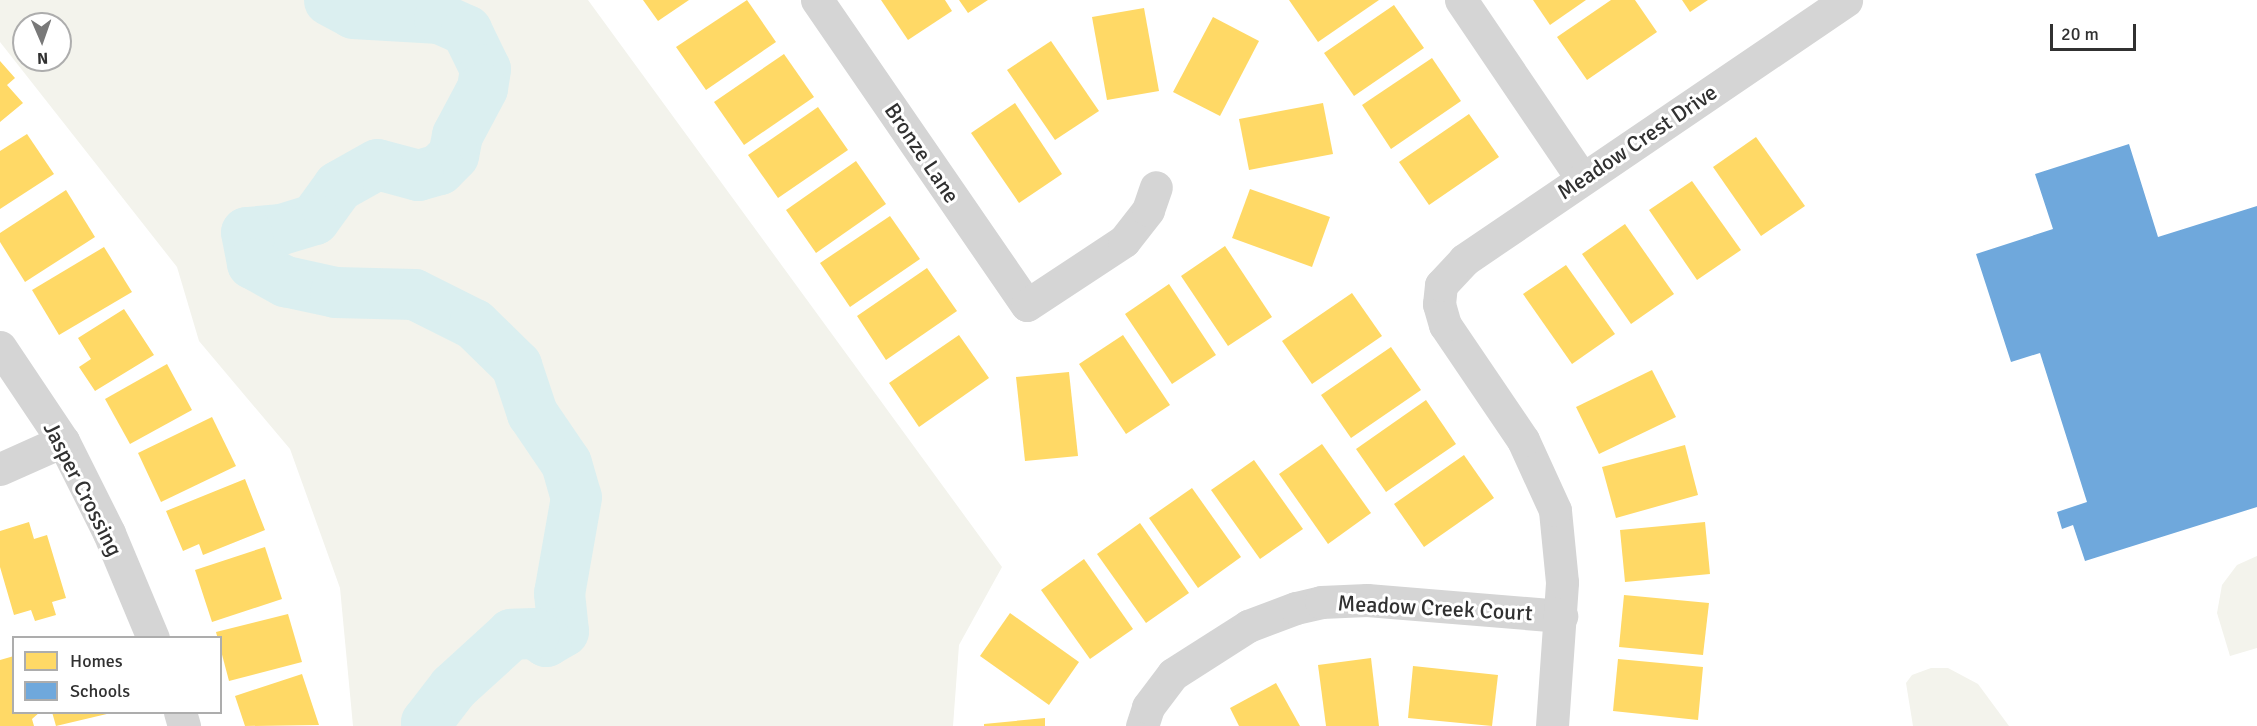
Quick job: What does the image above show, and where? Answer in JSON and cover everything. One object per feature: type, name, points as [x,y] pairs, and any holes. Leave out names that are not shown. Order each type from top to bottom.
[{"type":"street","name":"Bronze Lane","points":[[817,0],[1027,305],[1124,242],[1148,210],[1156,187]]},
{"type":"street","points":[[1461,0],[1582,179]]},
{"type":"street","name":"Meadow Crest Drive","points":[[1561,616],[1560,533],[1546,487],[1511,420],[1445,325],[1438,293],[1445,277],[1464,260],[1846,0]]},
{"type":"street","name":"Jasper Crossing","points":[[0,347],[63,441],[109,533],[152,636]]},
{"type":"street","points":[[0,469],[63,441]]},
{"type":"street","name":"Meadow Creek Court","points":[[1142,726],[1148,707],[1173,674],[1248,626],[1296,608],[1321,602],[1367,600],[1561,616]]},
{"type":"street","points":[[1552,726],[1561,616]]},
{"type":"shaded area","points":[[0,0],[588,0],[1002,567],[959,645],[953,726],[353,726],[340,588],[290,449],[199,341],[177,267],[24,72],[72,72],[72,12],[12,12],[12,57],[0,42]]},
{"type":"shaded area","points":[[2257,556],[2257,648],[2230,656],[2217,613],[2222,585],[2237,565]]},
{"type":"shaded area","points":[[1931,668],[1948,668],[1978,684],[2009,726],[1913,726],[1906,683],[1912,675]]},
{"type":"building: Homes","points":[[643,0],[689,0],[658,21]]},
{"type":"building: Homes","points":[[747,0],[776,42],[706,90],[676,47]]},
{"type":"building: Homes","points":[[881,0],[945,0],[952,11],[908,40]]},
{"type":"building: Homes","points":[[959,0],[988,0],[968,13]]},
{"type":"building: Homes","points":[[1289,0],[1379,0],[1318,42]]},
{"type":"building: Homes","points":[[1533,0],[1586,0],[1550,25]]},
{"type":"building: Homes","points":[[1611,0],[1635,0],[1657,32],[1587,80],[1557,37]]},
{"type":"building: Homes","points":[[1682,0],[1708,0],[1690,12]]},
{"type":"building: Homes","points":[[1394,5],[1424,48],[1354,96],[1324,53]]},
{"type":"building: Homes","points":[[1144,8],[1159,91],[1107,100],[1092,17]]},
{"type":"building: Homes","points":[[1213,17],[1259,41],[1220,116],[1173,92]]},
{"type":"building: Homes","points":[[1051,41],[1099,111],[1055,140],[1007,70]]},
{"type":"building: Homes","points":[[784,54],[814,97],[744,145],[714,102]]},
{"type":"building: Homes","points":[[1432,58],[1461,101],[1391,149],[1362,105]]},
{"type":"building: Homes","points":[[0,61],[15,78],[7,85],[23,103],[0,122]]},
{"type":"building: Homes","points":[[1015,103],[1062,174],[1019,203],[971,133]]},
{"type":"building: Homes","points":[[1323,103],[1333,154],[1249,170],[1239,119]]},
{"type":"building: Homes","points":[[818,107],[848,150],[778,198],[748,155]]},
{"type":"building: Homes","points":[[1469,114],[1499,157],[1429,205],[1399,162]]},
{"type":"building: Homes","points":[[27,134],[54,174],[0,209],[0,151]]},
{"type":"building: Homes","points":[[1756,137],[1805,206],[1761,236],[1713,167]]},
{"type":"building: Homes","points":[[856,161],[886,204],[816,253],[786,210]]},
{"type":"building: Homes","points":[[1692,181],[1741,250],[1697,280],[1649,210]]},
{"type":"building: Homes","points":[[1250,189],[1330,217],[1312,267],[1232,238]]},
{"type":"building: Homes","points":[[66,190],[95,237],[25,282],[0,242],[0,233]]},
{"type":"building: Homes","points":[[890,216],[920,259],[850,307],[820,263]]},
{"type":"building: Homes","points":[[1625,224],[1674,294],[1631,324],[1582,254]]},
{"type":"building: Homes","points":[[1225,246],[1272,317],[1228,346],[1181,276]]},
{"type":"building: Homes","points":[[104,247],[132,292],[59,335],[32,290]]},
{"type":"building: Homes","points":[[1566,265],[1615,334],[1572,364],[1523,294]]},
{"type":"building: Homes","points":[[927,268],[957,311],[886,360],[857,316]]},
{"type":"building: Homes","points":[[1169,284],[1216,355],[1172,384],[1125,314]]},
{"type":"building: Homes","points":[[1352,293],[1382,336],[1312,384],[1282,341]]},
{"type":"building: Homes","points":[[124,309],[154,355],[95,391],[79,367],[91,359],[78,338]]},
{"type":"building: Homes","points":[[959,335],[989,378],[919,427],[889,383]]},
{"type":"building: Homes","points":[[1123,335],[1170,405],[1126,434],[1079,364]]},
{"type":"building: Homes","points":[[1391,347],[1421,390],[1351,438],[1321,395]]},
{"type":"building: Homes","points":[[167,364],[192,410],[130,444],[105,399]]},
{"type":"building: Homes","points":[[1652,370],[1676,417],[1599,454],[1576,407]]},
{"type":"building: Homes","points":[[1069,372],[1078,456],[1025,461],[1016,377]]},
{"type":"building: Homes","points":[[1426,400],[1456,444],[1386,492],[1356,449]]},
{"type":"building: Homes","points":[[212,417],[236,466],[161,502],[138,453]]},
{"type":"building: Homes","points":[[1322,444],[1371,513],[1328,544],[1279,474]]},
{"type":"building: Homes","points":[[1685,445],[1698,495],[1616,518],[1602,467]]},
{"type":"building: Homes","points":[[1464,455],[1494,498],[1424,547],[1394,504]]},
{"type":"building: Homes","points":[[1254,460],[1303,529],[1260,559],[1211,490]]},
{"type":"building: Homes","points":[[245,479],[265,530],[203,555],[199,544],[183,551],[166,511]]},
{"type":"building: Homes","points":[[1192,488],[1241,557],[1198,588],[1149,518]]},
{"type":"building: Homes","points":[[29,522],[34,539],[47,535],[66,598],[52,602],[56,615],[35,621],[31,610],[14,615],[0,567],[0,531]]},
{"type":"building: Homes","points":[[1705,522],[1710,574],[1625,582],[1620,530]]},
{"type":"building: Homes","points":[[1140,523],[1189,593],[1146,623],[1097,554]]},
{"type":"building: Homes","points":[[265,547],[282,599],[212,622],[195,570]]},
{"type":"building: Homes","points":[[1084,559],[1133,629],[1090,659],[1041,590]]},
{"type":"building: Homes","points":[[1624,595],[1709,603],[1703,655],[1619,647]]},
{"type":"building: Homes","points":[[1010,613],[1079,662],[1049,705],[980,656]]},
{"type":"building: Homes","points":[[288,614],[302,662],[229,681],[222,655],[222,636],[217,636],[216,632]]},
{"type":"building: Homes","points":[[12,657],[12,714],[38,714],[32,719],[34,726],[0,726],[0,660]]},
{"type":"building: Homes","points":[[1371,658],[1379,726],[1326,726],[1318,665]]},
{"type":"building: Homes","points":[[1618,659],[1703,667],[1698,720],[1613,711]]},
{"type":"building: Homes","points":[[1413,666],[1498,675],[1492,726],[1408,718]]},
{"type":"building: Homes","points":[[302,674],[319,725],[245,726],[235,696]]},
{"type":"building: Homes","points":[[1276,683],[1300,726],[1239,726],[1230,708]]},
{"type":"building: Homes","points":[[53,714],[107,714],[56,726]]},
{"type":"building: Homes","points":[[1045,718],[1045,726],[984,726],[984,724]]},
{"type":"building: Schools","points":[[2129,144],[2158,237],[2257,206],[2257,507],[2085,561],[2073,525],[2062,529],[2057,512],[2087,502],[2040,353],[2011,362],[1976,254],[2053,229],[2035,174]]},
{"type":"waterway","points":[[329,0],[353,13],[439,18],[466,30],[485,69],[482,88],[457,135],[453,155],[439,169],[418,175],[377,164],[338,186],[314,219],[281,229],[246,232],[252,263],[285,281],[335,292],[414,294],[474,324],[516,365],[532,413],[566,463],[576,497],[559,593],[563,631],[546,641],[534,633],[511,634],[453,687],[426,722],[427,726]]}]
